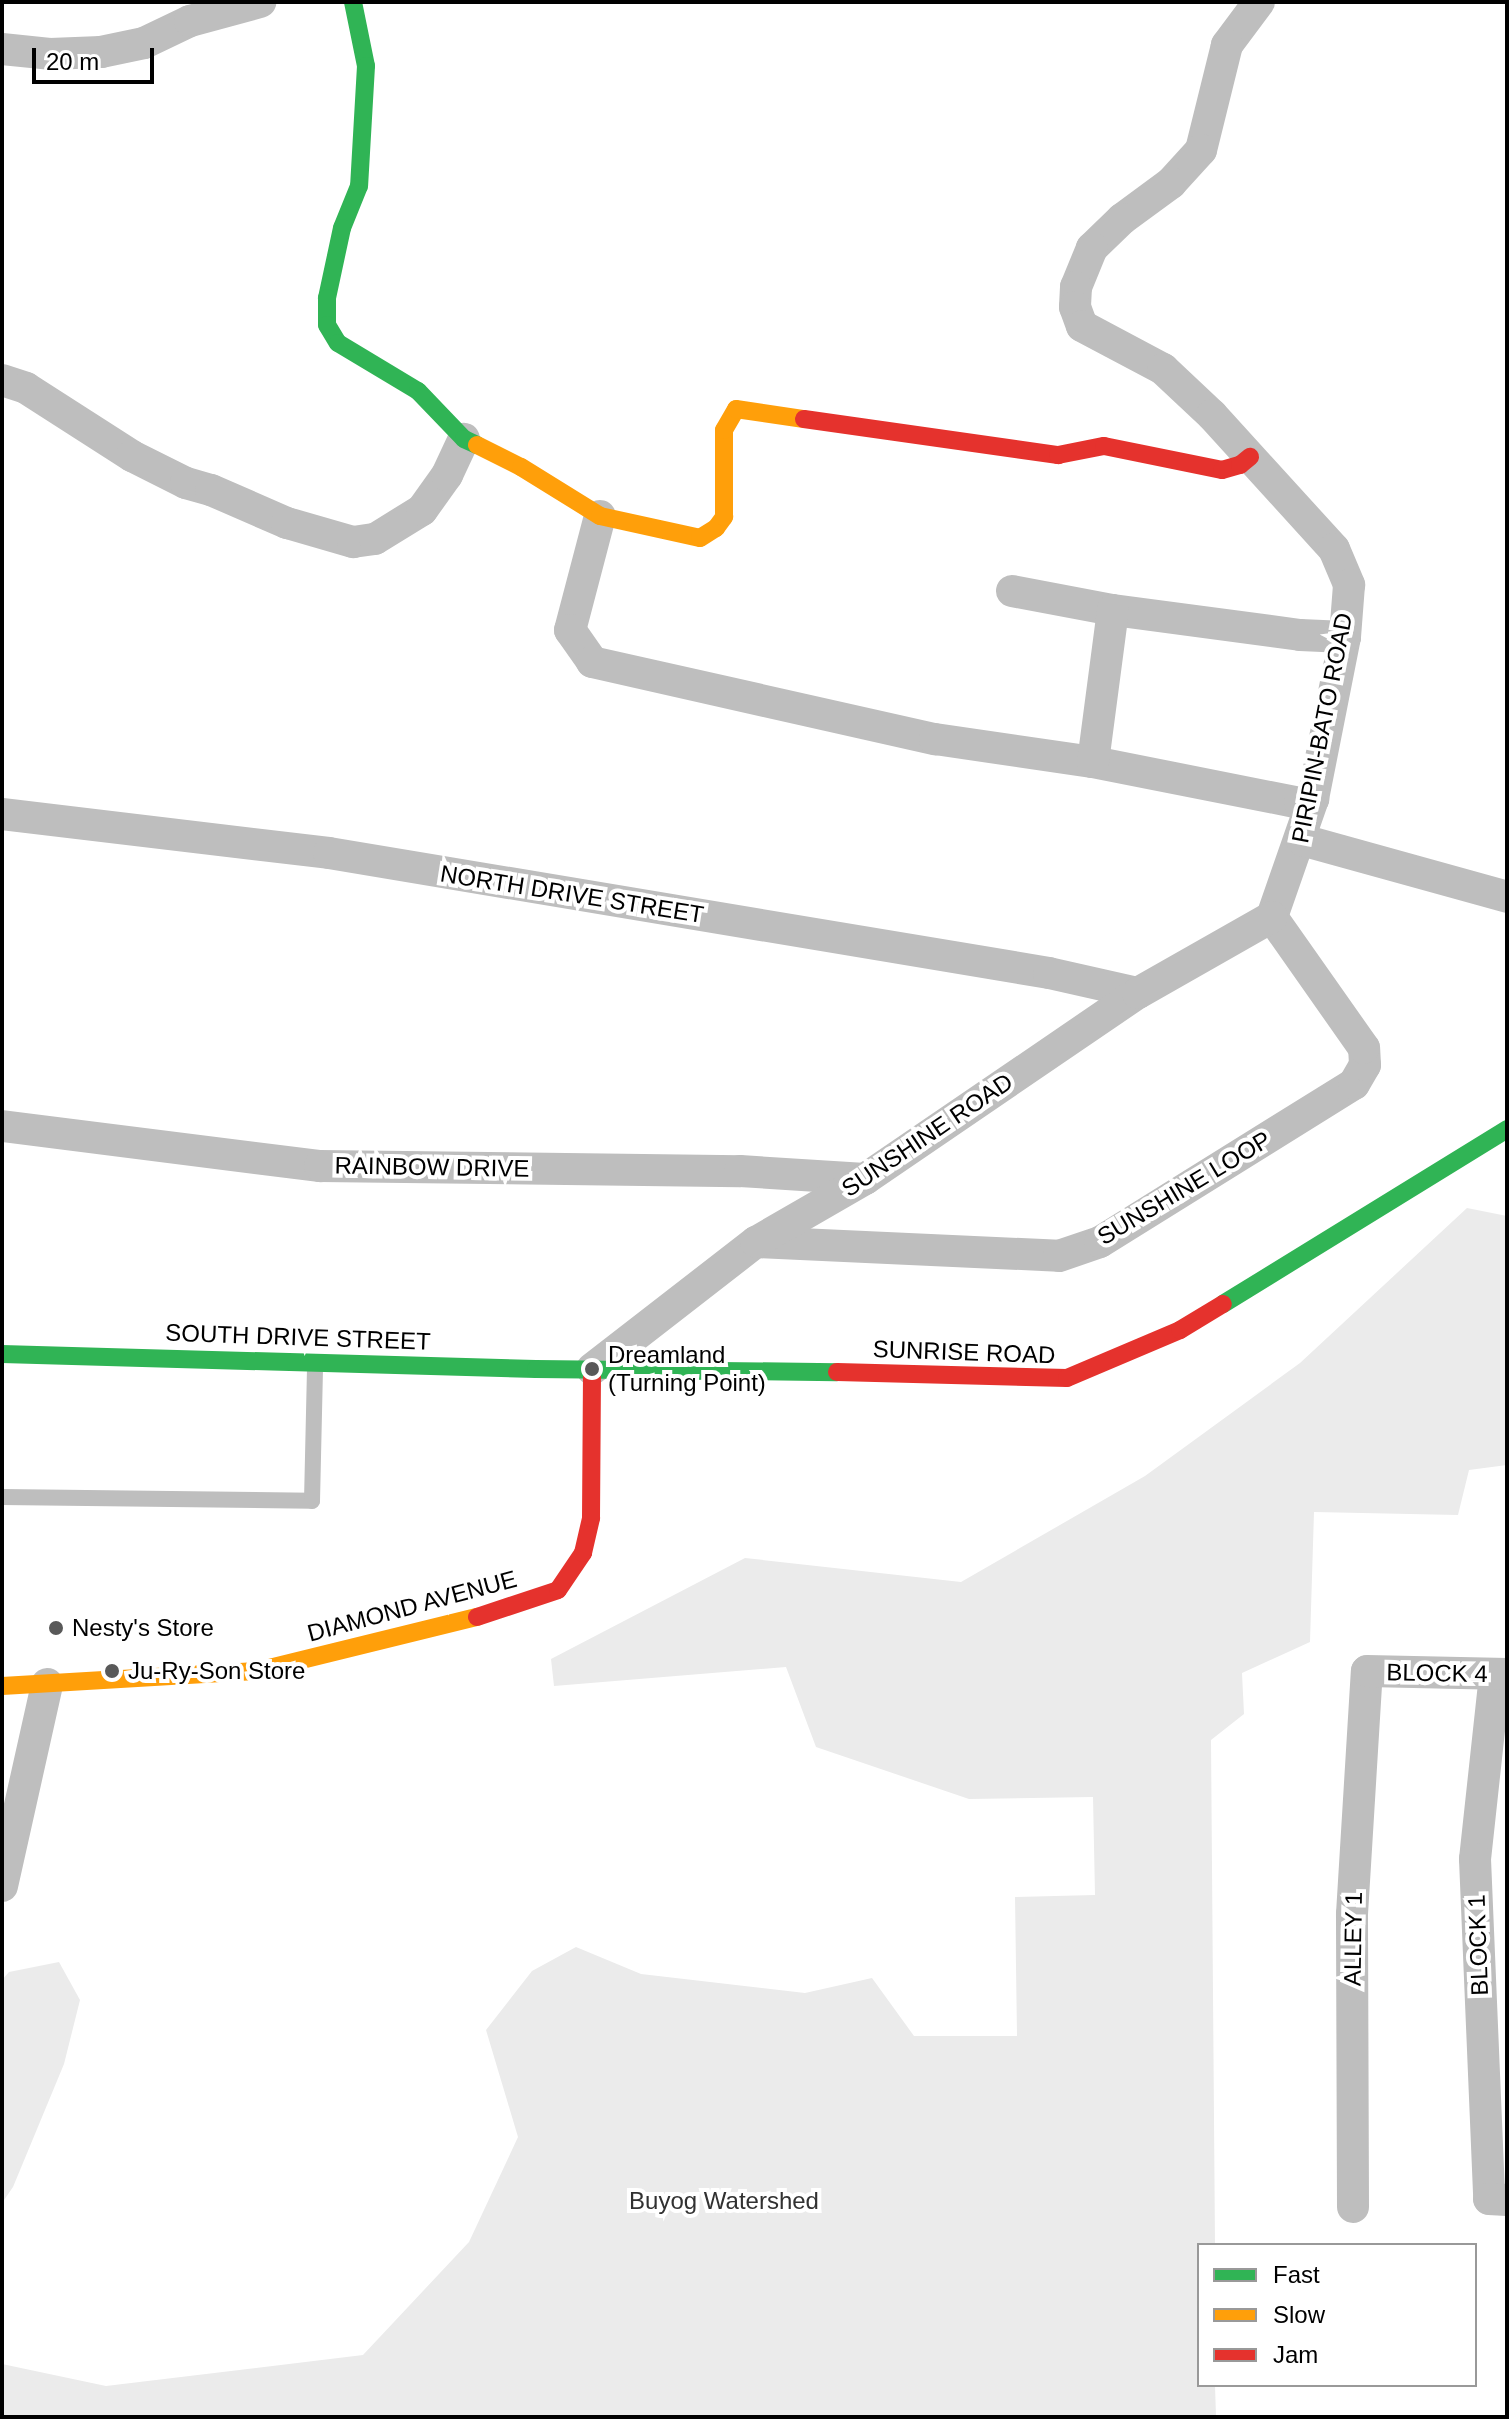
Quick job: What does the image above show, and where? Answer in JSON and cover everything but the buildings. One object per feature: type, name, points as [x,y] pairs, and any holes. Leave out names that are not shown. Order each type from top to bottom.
[{"type":"street","points":[[2,49],[50,54],[101,52],[144,43],[190,21],[260,2]]},
{"type":"street","points":[[353,2],[366,66],[359,186],[342,228],[327,298],[327,325],[338,343],[418,391],[464,439],[521,467],[600,516],[700,538],[716,528],[724,517],[724,430],[736,409],[1058,455],[1104,446],[1222,470],[1240,465],[1250,457]]},
{"type":"street","name":"PIRIPIN-BATO ROAD","points":[[1259,2],[1227,45],[1201,150],[1171,183],[1122,219],[1092,248],[1076,287],[1075,307],[1082,326],[1163,369],[1250,457],[1334,549],[1349,585],[1345,637],[1313,799],[1302,840],[1272,917]]},
{"type":"street","points":[[2,380],[38,395],[132,456],[186,483],[211,490],[287,523],[353,542],[375,539],[422,510],[447,475],[464,439]]},
{"type":"street","points":[[600,516],[570,630],[592,662],[935,739],[1093,762],[1300,803],[1313,799]]},
{"type":"street","points":[[1012,591],[1113,610],[1300,635],[1345,637]]},
{"type":"street","points":[[1093,762],[1113,610]]},
{"type":"street","name":"NORTH DRIVE STREET","points":[[2,814],[329,853],[1049,973],[1138,993]]},
{"type":"street","points":[[1302,840],[1507,897]]},
{"type":"street","name":"SUNSHINE ROAD","points":[[592,1369],[756,1242],[865,1179],[1138,993],[1272,917]]},
{"type":"street","name":"SUNSHINE LOOP","points":[[756,1242],[1059,1256],[1100,1242],[1354,1084],[1365,1065],[1364,1048],[1272,917]]},
{"type":"street","name":"RAINBOW DRIVE","points":[[2,1126],[320,1166],[740,1171],[865,1179]]},
{"type":"street","name":"SUNRISE ROAD","points":[[592,1369],[1067,1378],[1180,1330],[1507,1129]]},
{"type":"street","name":"SOUTH DRIVE STREET","points":[[2,1354],[592,1369]]},
{"type":"street","name":"DIAMOND AVENUE","points":[[2,1686],[257,1671],[508,1609],[558,1590],[583,1553],[591,1518],[592,1369]]},
{"type":"street","name":"BLOCK 4","points":[[1367,1671],[1501,1675]]},
{"type":"street","name":"ALLEY 1","points":[[1353,2207],[1352,1914],[1367,1671]]},
{"type":"street","name":"BLOCK 1","points":[[1501,1675],[1475,1859],[1489,2199],[1507,2200]]},
{"type":"street","points":[[2,1886],[47,1684]]},
{"type":"lane","points":[[2,1497],[312,1501],[316,1361]]},
{"type":"green space","name":"Buyog Watershed","points":[[1467,1208],[1507,1216],[1507,1465],[1469,1470],[1458,1515],[1314,1512],[1310,1642],[1242,1673],[1244,1714],[1211,1740],[1215,2243],[1197,2243],[1197,2387],[1215,2387],[1216,2417],[2,2417],[2,2364],[106,2386],[363,2355],[469,2242],[518,2137],[486,2030],[532,1971],[576,1947],[641,1974],[805,1993],[872,1978],[914,2036],[1017,2036],[1015,1897],[1095,1895],[1093,1797],[969,1799],[816,1747],[786,1667],[554,1686],[551,1659],[745,1558],[961,1582],[1145,1476],[1300,1363]]},
{"type":"green space","points":[[59,1962],[80,2000],[64,2064],[13,2187],[2,2203],[2,1980],[9,1972]]},
{"type":"traffic: fast","points":[[353,2],[366,66],[359,186],[342,228],[327,298],[327,325],[338,343],[418,391],[464,439],[477,445]]},
{"type":"traffic: fast","points":[[1223,1304],[1507,1129]]},
{"type":"traffic: fast","points":[[2,1354],[536,1369],[837,1372]]},
{"type":"traffic: slow","points":[[477,445],[521,467],[600,516],[700,538],[716,528],[724,517],[724,430],[736,409],[804,419]]},
{"type":"traffic: slow","points":[[2,1686],[257,1671],[477,1617]]},
{"type":"traffic: jam","points":[[804,419],[1058,455],[1104,446],[1222,470],[1240,465],[1250,457]]},
{"type":"traffic: jam","points":[[837,1372],[1067,1378],[1180,1330],[1223,1304]]},
{"type":"traffic: jam","points":[[477,1617],[558,1590],[583,1553],[591,1518],[592,1369]]},
{"type":"place","name":"Dreamland (Turning Point)","points":[[592,1369]]},
{"type":"place","name":"Nesty's Store","points":[[56,1628]]},
{"type":"place","name":"Ju-Ry-Son Store","points":[[112,1671]]}]
